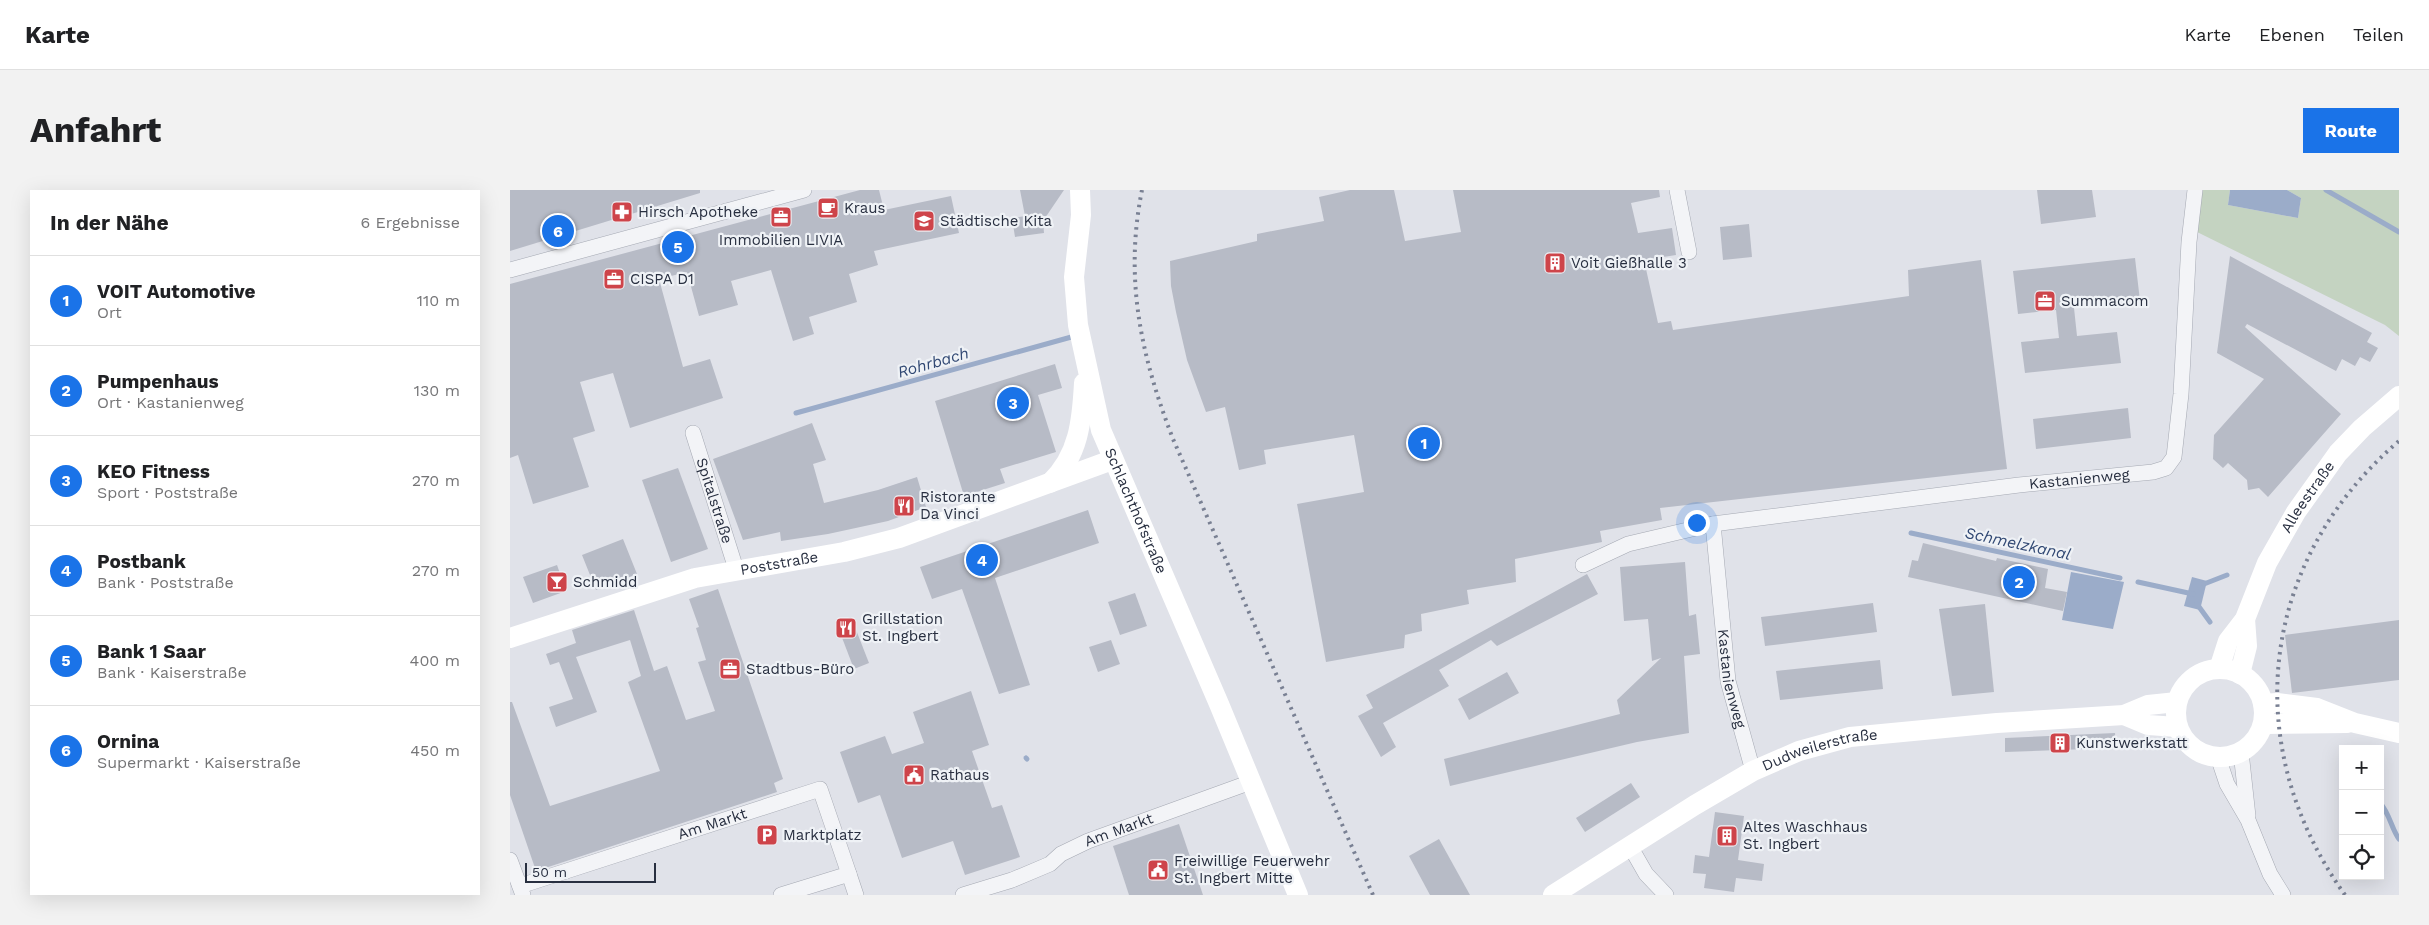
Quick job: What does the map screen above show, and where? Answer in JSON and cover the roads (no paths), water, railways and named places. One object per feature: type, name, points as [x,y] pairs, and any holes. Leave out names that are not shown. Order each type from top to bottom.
[{"type":"main road","name":"Schlachthofstraße","points":[[1080,190],[1081,215],[1074,277],[1078,325],[1100,430],[1219,704],[1298,895]]},
{"type":"main road","points":[[1081,215],[1091,190]]},
{"type":"main road","name":"Poststraße","points":[[1047,486],[1062,472],[1078,438],[1083,406],[1085,360]]},
{"type":"main road","name":"Alleestraße","points":[[2219,669],[2228,641],[2245,619],[2267,563],[2296,512],[2318,480],[2362,428],[2399,396]]},
{"type":"main road","name":"Poststraße","points":[[510,638],[695,578],[736,569],[844,552],[899,538],[1047,486],[1112,460]]},
{"type":"main road","name":"Alleestraße","points":[[2240,674],[2247,646],[2245,619]]},
{"type":"main road","points":[[2219,669],[2240,674],[2255,686],[2263,704],[2263,724],[2255,740],[2241,752],[2218,757],[2197,751],[2182,736],[2178,727],[2176,702],[2188,682],[2207,670],[2219,669]]},
{"type":"main road","name":"Dudweilerstraße","points":[[1552,895],[1694,805],[1753,771],[1799,750],[1850,737],[1997,723],[2124,715],[2148,705],[2176,702]]},
{"type":"main road","points":[[2263,704],[2277,703],[2317,708],[2354,723],[2399,733]]},
{"type":"main road","name":"Dudweilerstraße","points":[[2124,715],[2148,725],[2178,727]]},
{"type":"main road","points":[[2263,724],[2354,723]]},
{"type":"main road","name":"Schlachthofstraße","points":[[1265,816],[1284,895]]},
{"type":"street","points":[[510,270],[804,190]]},
{"type":"street","points":[[1678,190],[1689,252]]},
{"type":"street","name":"Kastanienweg","points":[[1583,565],[1628,544],[1713,524],[2019,485],[2153,472],[2166,468],[2174,457],[2181,394],[2194,190]]},
{"type":"street","name":"Spitalstraße","points":[[693,433],[736,569]]},
{"type":"street","name":"Kastanienweg","points":[[1713,524],[1728,681],[1753,771]]},
{"type":"street","points":[[2241,752],[2248,820]]},
{"type":"street","points":[[2218,757],[2227,784],[2248,820],[2270,874],[2283,895]]},
{"type":"street","name":"Am Markt","points":[[963,895],[1012,880],[1050,864],[1061,854],[1088,841],[1251,782]]},
{"type":"street","name":"Am Markt","points":[[521,891],[820,789],[856,895]]},
{"type":"street","points":[[1630,846],[1646,874],[1666,895]]},
{"type":"street","points":[[510,860],[521,891]]},
{"type":"street","points":[[782,895],[849,874]]},
{"type":"water","points":[[2230,190],[2287,190],[2301,198],[2298,218],[2228,205]]},
{"type":"water","points":[[2071,572],[2124,582],[2113,629],[2062,620]]},
{"type":"water","points":[[2192,577],[2207,581],[2200,610],[2184,606]]},
{"type":"waterway","name":"Rohrbach","points":[[2326,190],[2399,232]]},
{"type":"waterway","name":"Rohrbach","points":[[796,413],[1075,336]]},
{"type":"waterway","name":"Schmelzkanal","points":[[1911,533],[2120,578]]},
{"type":"waterway","points":[[2204,584],[2227,575]]},
{"type":"waterway","name":"Schmelzkanal","points":[[2138,582],[2193,594]]},
{"type":"waterway","points":[[2197,604],[2210,622]]},
{"type":"waterway","points":[[2384,809],[2399,839]]},
{"type":"railway","points":[[1142,190],[1137,223],[1135,286],[1144,347],[1152,378],[1173,439],[1373,895]]},
{"type":"railway","points":[[2345,895],[2311,837],[2289,778],[2278,717],[2279,657],[2292,598],[2316,541],[2352,489],[2399,441]]},
{"type":"place","name":"Kraus","points":[[828,208]]},
{"type":"place","name":"Hirsch Apotheke","points":[[622,212]]},
{"type":"place","name":"Immobilien LIVIA","points":[[781,217]]},
{"type":"place","name":"Städtische Kita","points":[[924,221]]},
{"type":"place","name":"Ornina","points":[[558,231]]},
{"type":"place","name":"Bank 1 Saar","points":[[678,247]]},
{"type":"place","name":"Voit Gießhalle 3","points":[[1555,263]]},
{"type":"place","name":"CISPA D1","points":[[614,279]]},
{"type":"place","name":"Summacom","points":[[2045,301]]},
{"type":"place","name":"KEO Fitness","points":[[1013,403]]},
{"type":"place","name":"VOIT Automotive","points":[[1424,443]]},
{"type":"place","name":"Ristorante Da Vinci","points":[[904,506]]},
{"type":"place","name":"Postbank","points":[[982,560]]},
{"type":"place","name":"Schmidd","points":[[557,582]]},
{"type":"place","name":"Pumpenhaus","points":[[2019,582]]},
{"type":"place","name":"Grillstation St. Ingbert","points":[[846,628]]},
{"type":"place","name":"Stadtbus-Büro","points":[[730,669]]},
{"type":"place","name":"Kunstwerkstatt","points":[[2060,743]]},
{"type":"place","name":"Rathaus","points":[[914,775]]},
{"type":"place","name":"Marktplatz","points":[[767,835]]},
{"type":"place","name":"Altes Waschhaus St. Ingbert","points":[[1727,836]]},
{"type":"place","name":"Freiwillige Feuerwehr St. Ingbert Mitte","points":[[1158,870]]}]
